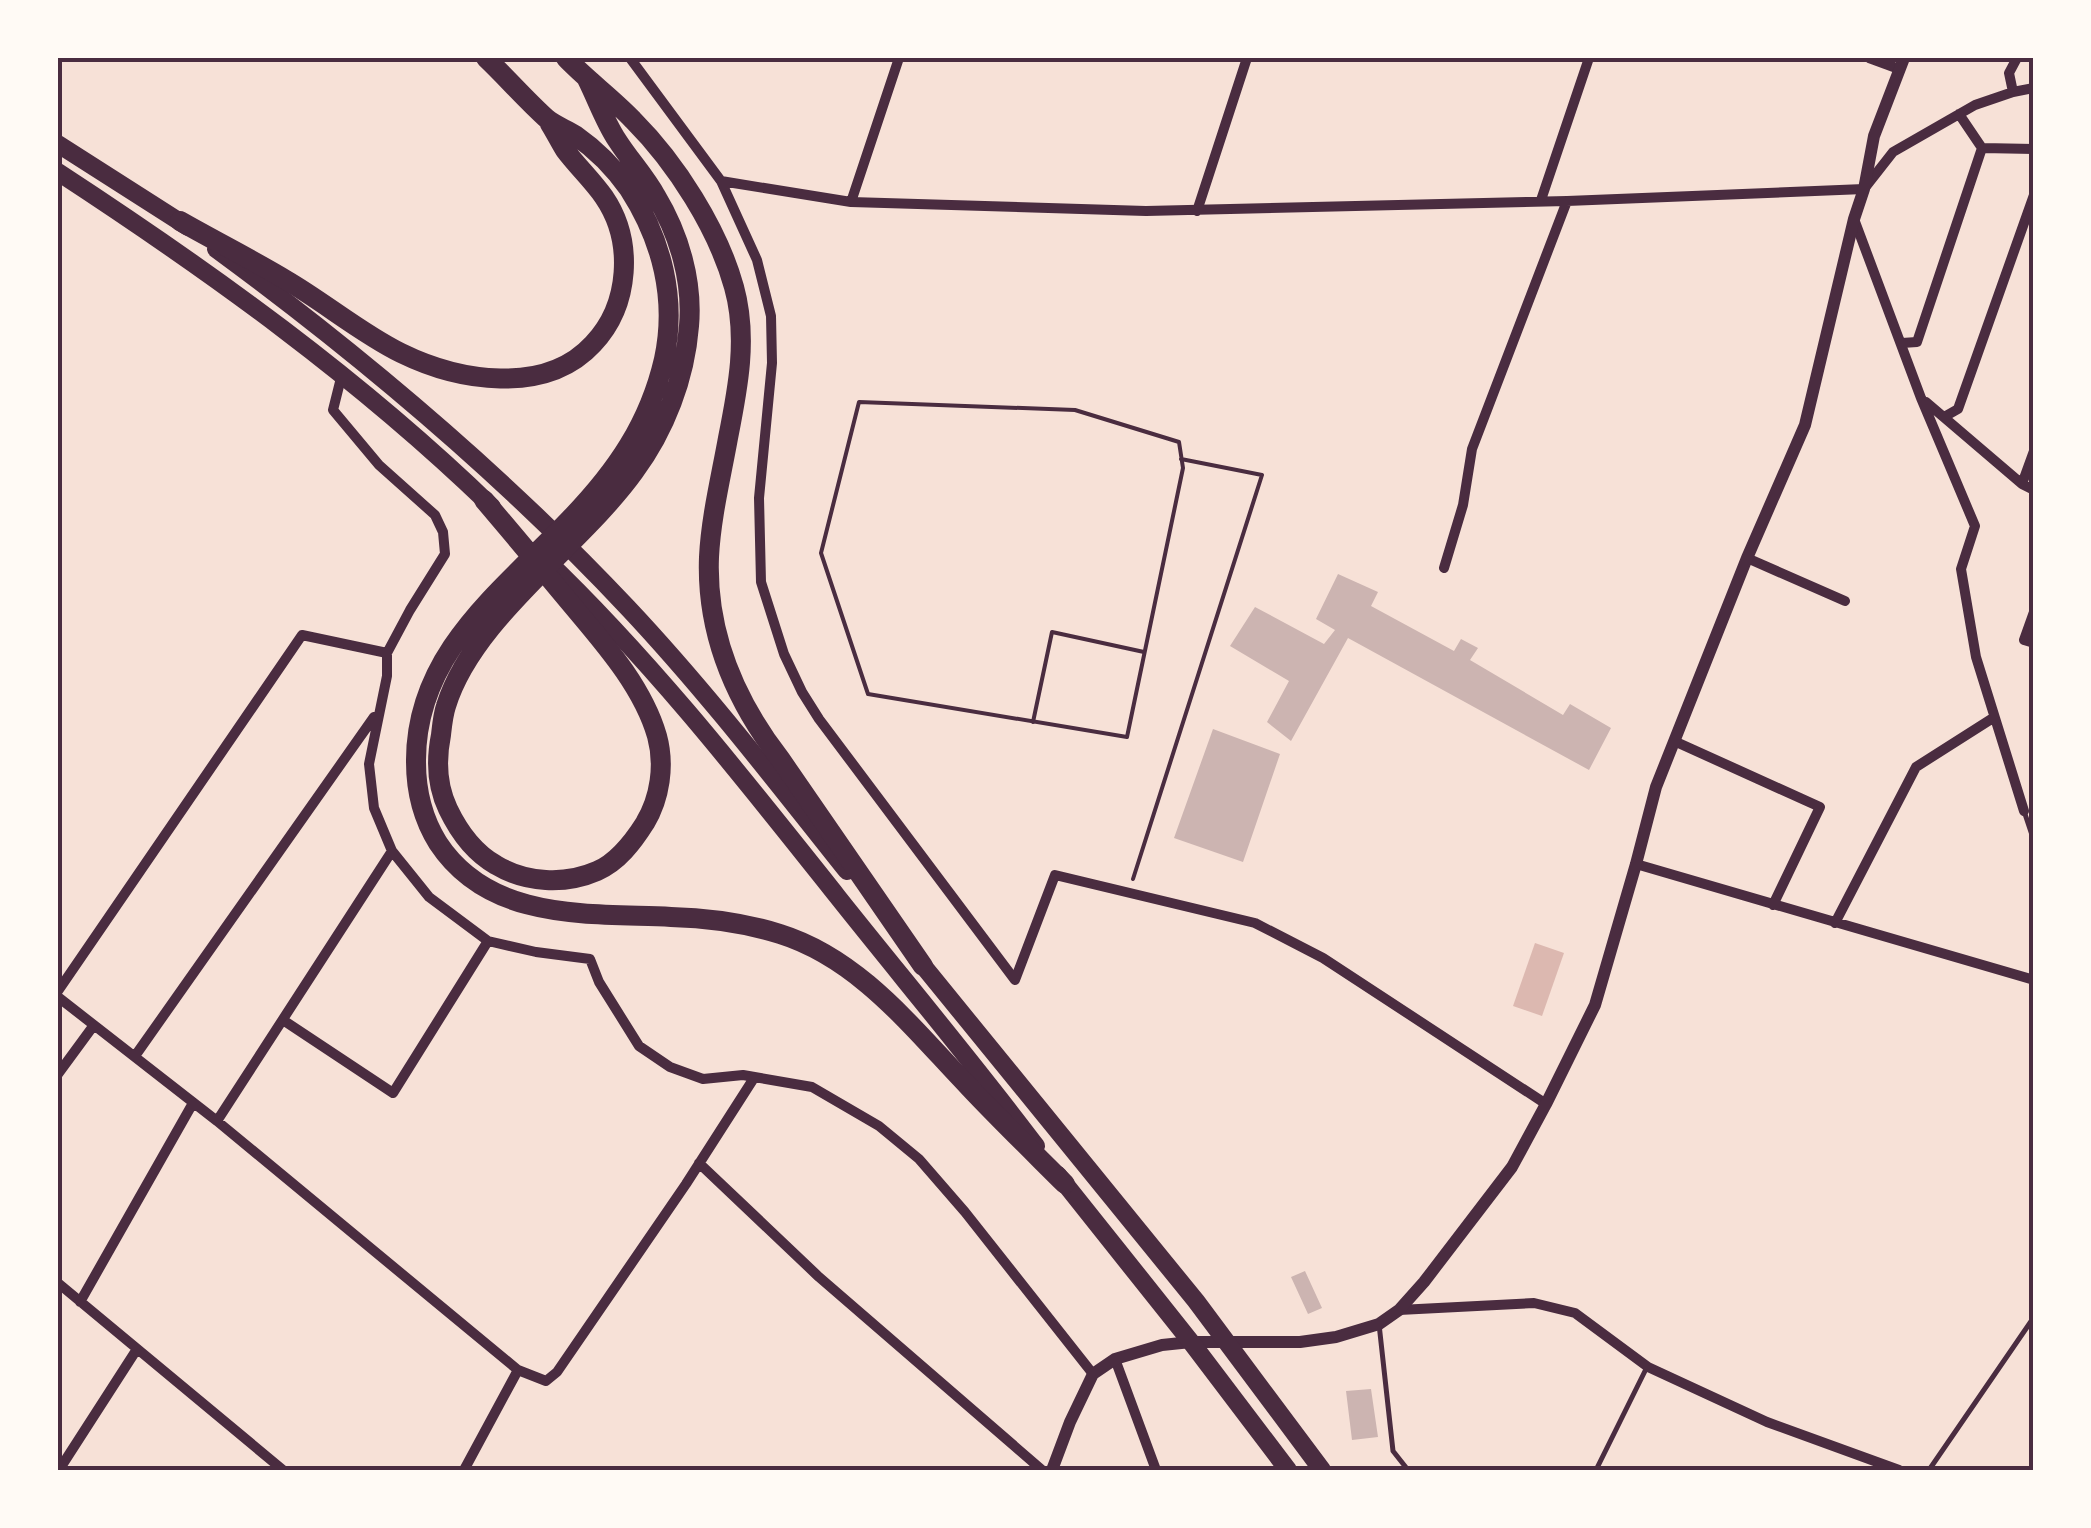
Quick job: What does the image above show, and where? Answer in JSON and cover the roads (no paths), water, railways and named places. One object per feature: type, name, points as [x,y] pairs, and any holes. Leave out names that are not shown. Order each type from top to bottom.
[{"type":"highway","points":[[486,58],[549,120],[577,137],[611,168],[628,189],[653,234],[666,278],[668,342],[656,390],[631,444],[577,525]]},
{"type":"highway","points":[[566,58],[657,147],[696,200],[719,243],[735,292],[741,349],[709,561],[714,620],[730,675],[758,731],[924,966]]},
{"type":"highway","points":[[587,79],[616,139],[656,194],[675,235],[687,280],[690,324],[681,375],[665,420],[636,469],[519,582],[475,614],[434,680],[418,728],[416,753],[419,796],[436,840],[449,858],[502,897],[574,914],[722,921],[780,934],[832,958],[888,1002],[1065,1184]]},
{"type":"highway","points":[[58,144],[180,222],[286,280],[400,352],[429,364],[490,378],[515,378],[561,368],[578,358],[594,343],[616,308],[622,288],[624,268],[619,233],[606,200],[564,148],[549,120]]},
{"type":"highway","points":[[58,172],[160,239],[342,374],[484,500],[601,616],[742,777],[986,1080],[1288,1470]]},
{"type":"highway","points":[[180,222],[353,354],[497,478],[578,557],[700,689],[1117,1201],[1322,1470]]},
{"type":"highway","points":[[484,500],[599,637],[631,682],[657,736],[660,783],[643,826],[618,858],[597,871],[564,880],[536,880],[515,874],[477,852],[462,836],[442,798],[438,775],[446,706],[471,656],[519,582]]},
{"type":"street","points":[[630,58],[721,180],[756,260],[771,316],[772,363],[759,498],[761,582],[784,654],[802,692],[840,748],[1015,980],[1055,875],[1128,892],[1254,923],[1323,958],[1546,1104]]},
{"type":"street","points":[[850,202],[899,58]]},
{"type":"street","points":[[1198,210],[1247,58]]},
{"type":"street","points":[[1541,200],[1589,58]]},
{"type":"street","points":[[1052,1470],[1092,1374],[1115,1359],[1162,1345],[1300,1342],[1336,1338],[1379,1324],[1424,1282],[1512,1167],[1595,1005],[1656,786],[1805,425],[1874,136],[1902,63],[1869,58]]},
{"type":"street","points":[[2013,92],[2009,73],[2017,58]]},
{"type":"street","points":[[721,180],[850,202],[1146,211],[1864,190],[1894,152],[1975,105],[2034,88]]},
{"type":"street","points":[[1958,114],[1982,148]]},
{"type":"street","points":[[1982,148],[2034,149]]},
{"type":"street","points":[[1902,343],[1917,342],[1982,148]]},
{"type":"street","points":[[1944,417],[1958,409],[2034,195]]},
{"type":"street","points":[[1444,568],[1463,505],[1472,449],[1567,201]]},
{"type":"street","points":[[1854,218],[1921,398],[1975,526],[1961,568],[1976,657],[2024,811]]},
{"type":"street","points":[[342,374],[333,410],[379,465],[435,515],[443,532],[445,554],[387,653],[387,676],[369,764],[374,808],[392,850],[429,897],[488,941],[590,959],[599,982],[638,1046],[670,1067],[703,1078],[743,1076],[812,1087],[879,1126],[919,1159],[1092,1374]]},
{"type":"street","points":[[1921,398],[2034,490]]},
{"type":"street","points":[[2022,484],[2034,451]]},
{"type":"street","points":[[1748,558],[1845,601]]},
{"type":"street","points":[[2034,612],[2024,640],[2034,643]]},
{"type":"street","points":[[387,653],[302,635],[58,994],[518,1370],[546,1381],[557,1372],[754,1078]]},
{"type":"street","points":[[135,1056],[378,712]]},
{"type":"street","points":[[1835,922],[1916,767],[1994,718]]},
{"type":"street","points":[[1674,742],[1820,807],[1774,905]]},
{"type":"street","points":[[216,1121],[392,850]]},
{"type":"street","points":[[1636,864],[2034,980]]},
{"type":"street","points":[[282,1020],[393,1093],[488,941]]},
{"type":"street","points":[[58,1074],[94,1025]]},
{"type":"street","points":[[80,1302],[193,1103]]},
{"type":"street","points":[[700,1163],[819,1277],[1042,1470]]},
{"type":"street","points":[[58,1283],[283,1470]]},
{"type":"street","points":[[1398,1310],[1534,1304],[1575,1313],[1648,1366],[1767,1422],[1899,1470]]},
{"type":"street","points":[[59,1470],[136,1349]]},
{"type":"street","points":[[1115,1359],[1156,1470]]},
{"type":"street","points":[[464,1470],[518,1370]]},
{"type":"lane","points":[[2024,811],[2034,841]]},
{"type":"lane","points":[[1930,1470],[2034,1317]]},
{"type":"lane","points":[[1379,1324],[1393,1451],[1408,1470]]},
{"type":"lane","points":[[1596,1470],[1648,1366]]}]
